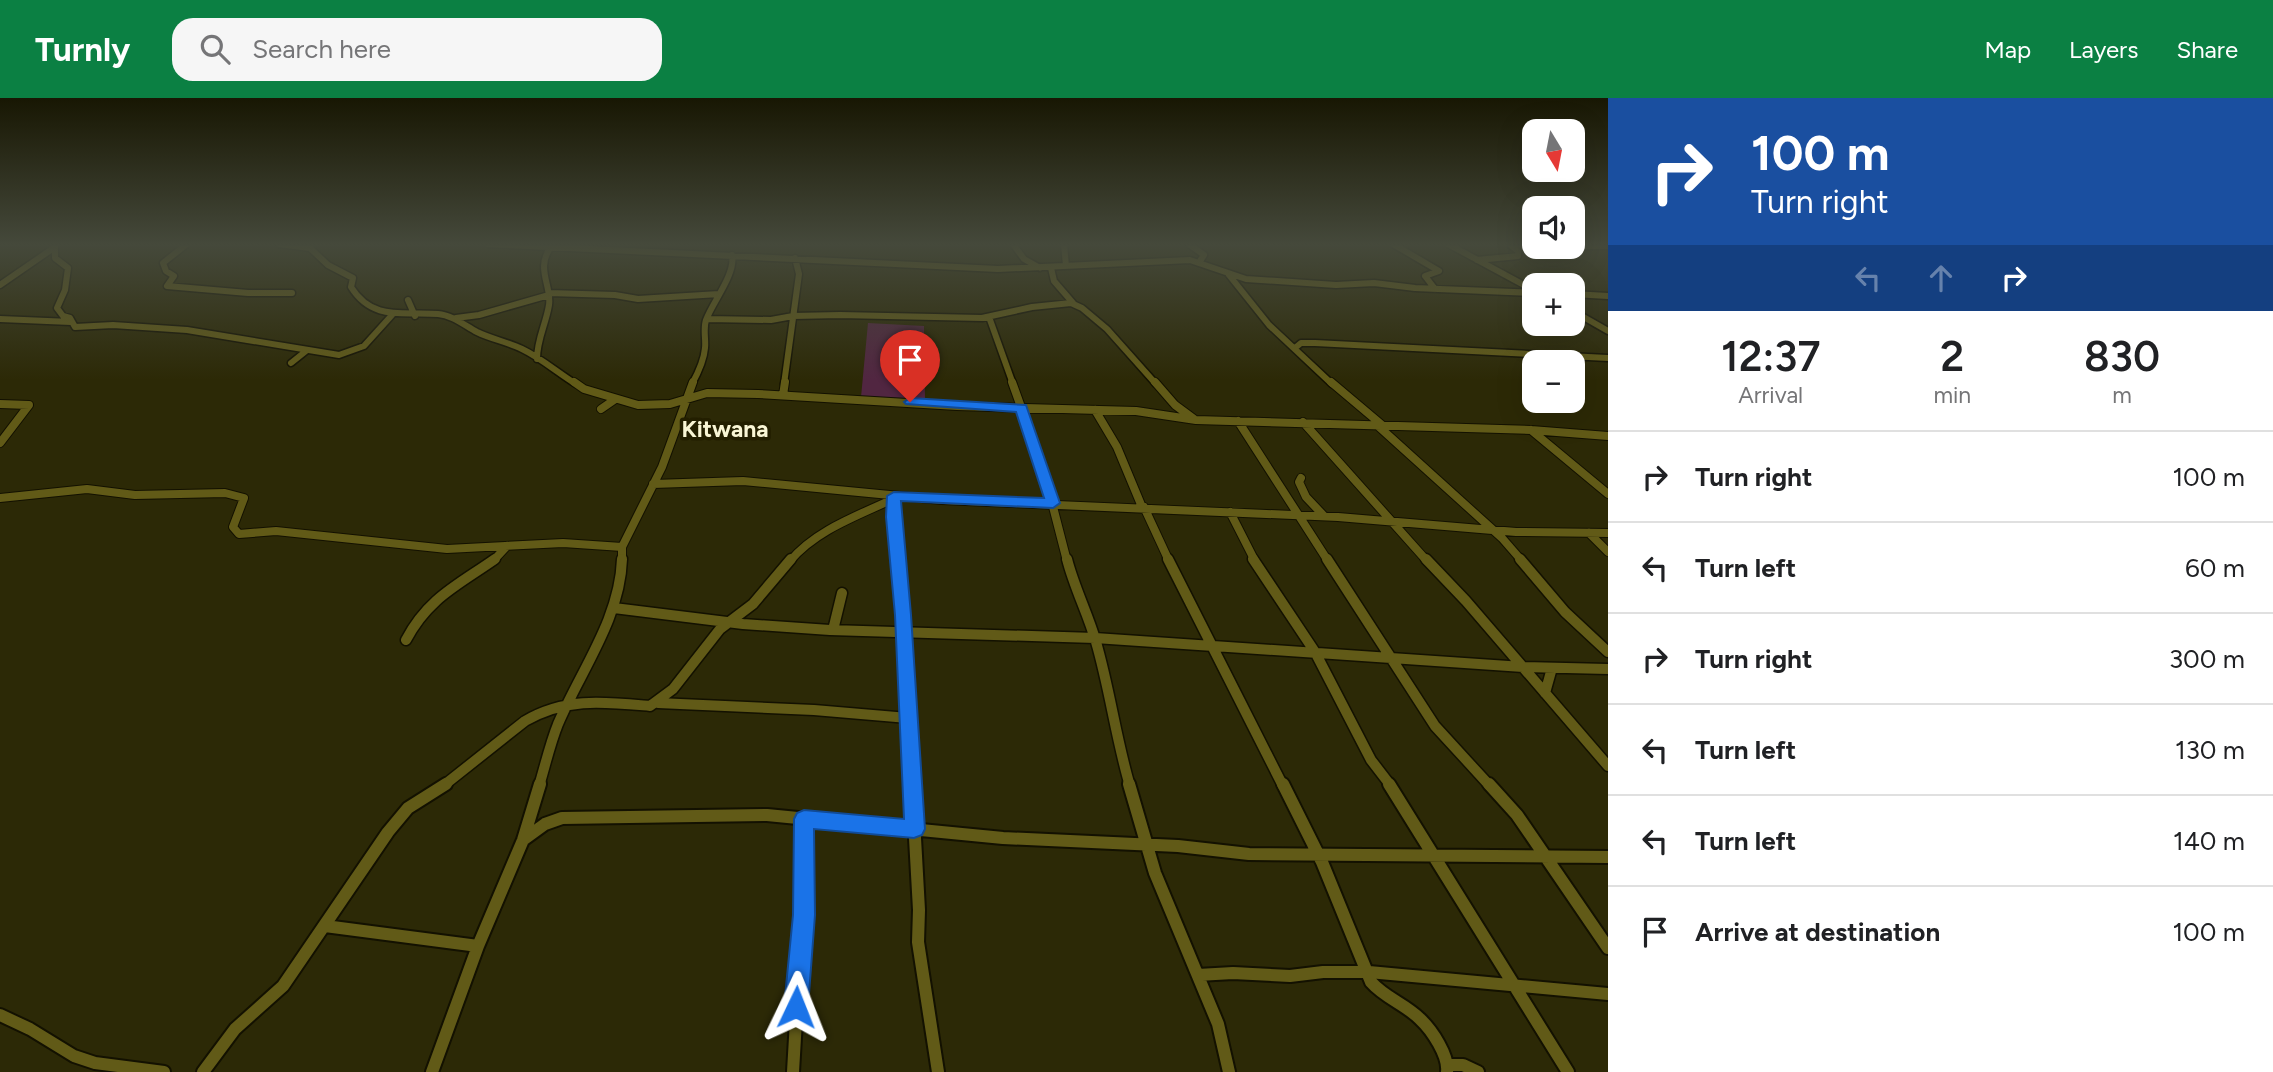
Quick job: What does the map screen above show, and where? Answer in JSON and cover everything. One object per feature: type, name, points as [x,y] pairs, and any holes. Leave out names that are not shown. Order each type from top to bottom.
[{"type":"street","points":[[65,289],[57,308],[61,314],[71,318],[75,327],[113,325],[187,330],[340,355],[352,354],[377,335],[392,315]]},
{"type":"street","points":[[208,289],[292,293]]},
{"type":"street","points":[[353,289],[362,301],[392,315],[439,314],[453,318],[479,333],[522,349],[576,385],[614,400],[649,405],[714,393],[783,395],[1021,408],[1136,411],[1196,419],[1463,430],[1531,430],[1608,436]]},
{"type":"street","points":[[537,359],[538,338],[549,312],[547,289]]},
{"type":"street","points":[[432,1072],[478,946],[523,839],[557,726],[614,608],[621,580],[622,547],[662,467],[686,399],[701,369],[705,350],[703,329],[722,289]]},
{"type":"street","points":[[783,395],[797,289]]},
{"type":"street","points":[[1061,289],[1074,304],[1107,329],[1175,405],[1196,419]]},
{"type":"street","points":[[1241,289],[1269,325],[1381,425],[1397,446],[1510,546],[1565,612],[1608,652]]},
{"type":"street","points":[[1450,289],[1522,292]]},
{"type":"street","points":[[453,318],[474,317],[549,294],[615,295],[638,299],[719,294]]},
{"type":"street","points":[[1585,295],[1608,296]]},
{"type":"street","points":[[408,300],[415,316]]},
{"type":"street","points":[[707,320],[726,317],[771,320],[793,316],[989,317],[1032,307],[1074,304]]},
{"type":"street","points":[[989,317],[1053,503],[1069,567],[1095,638],[1118,747],[1147,845],[1218,1024],[1229,1072]]},
{"type":"street","points":[[1585,318],[1608,331]]},
{"type":"street","points":[[0,319],[71,323]]},
{"type":"street","points":[[1295,348],[1301,343],[1315,343],[1608,358]]},
{"type":"street","points":[[291,363],[306,351]]},
{"type":"street","points":[[601,409],[614,400]]},
{"type":"street","points":[[0,404],[29,405],[0,443]]},
{"type":"street","points":[[1095,410],[1116,447],[1129,480],[1316,852],[1376,989],[1421,1020],[1443,1052],[1447,1069],[1463,1065],[1478,1072]]},
{"type":"street","points":[[1365,425],[1369,421],[1367,415]]},
{"type":"street","points":[[1238,421],[1435,726],[1517,815],[1608,948]]},
{"type":"street","points":[[1303,422],[1388,520],[1465,601],[1608,766]]},
{"type":"street","points":[[1531,430],[1608,494]]},
{"type":"street","points":[[1301,478],[1299,482],[1304,494],[1324,516]]},
{"type":"street","points":[[1590,480],[1608,481]]},
{"type":"street","points":[[653,484],[743,481],[894,497],[1324,516],[1494,531],[1608,533]]},
{"type":"street","points":[[0,498],[87,489],[135,495],[191,492],[235,494],[244,498],[233,527],[235,533],[239,534],[276,531],[430,548],[563,543],[622,547]]},
{"type":"street","points":[[658,703],[673,689],[727,622],[748,609],[801,548],[830,529],[894,497]]},
{"type":"street","points":[[894,497],[919,910],[918,942],[938,1072]]},
{"type":"street","points":[[1230,512],[1252,556],[1315,652],[1371,760],[1398,796],[1568,1072]]},
{"type":"street","points":[[1589,533],[1608,552]]},
{"type":"street","points":[[405,640],[418,617],[452,587],[494,560],[507,545]]},
{"type":"street","points":[[833,630],[842,593]]},
{"type":"street","points":[[614,608],[727,622],[833,630],[1095,638],[1523,667],[1608,669]]},
{"type":"street","points":[[1545,693],[1552,668]]},
{"type":"street","points":[[202,1072],[235,1029],[283,986],[387,832],[408,808],[456,778],[525,720],[567,704],[601,700],[640,705],[658,703],[814,710],[908,718]]},
{"type":"street","points":[[523,839],[545,824],[575,817],[742,814],[1003,838],[1147,845],[1249,854],[1316,852],[1435,857],[1546,854],[1608,857]]},
{"type":"street","points":[[793,1072],[797,974],[804,915],[804,819]]},
{"type":"street","points":[[325,926],[478,946]]},
{"type":"street","points":[[1198,975],[1233,973],[1290,976],[1323,972],[1369,972],[1608,994]]},
{"type":"street","points":[[0,1015],[30,1029],[74,1056],[95,1063],[164,1072]]},
{"type":"shaded area","points":[[868,323],[924,326],[925,400],[861,397]]},
{"type":"district","name":"Kitwana","points":[[725,429]]},
{"type":"route","points":[[796,1007],[804,915],[804,819],[914,829],[903,615],[893,517],[894,496],[1053,503],[1021,408],[910,402]]}]
